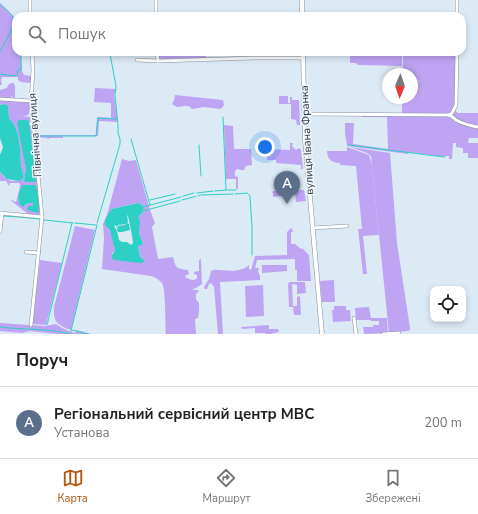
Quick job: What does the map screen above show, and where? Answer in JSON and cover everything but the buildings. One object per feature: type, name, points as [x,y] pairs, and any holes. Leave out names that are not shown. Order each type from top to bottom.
[{"type":"main road","points":[[302,0],[302,12]]},
{"type":"main road","name":"вулиця Івана Франка","points":[[303,58],[305,149],[322,334]]},
{"type":"street","points":[[30,0],[30,12]]},
{"type":"street","points":[[156,0],[156,12]]},
{"type":"street","points":[[457,0],[457,12]]},
{"type":"street","name":"Північна вулиця","points":[[31,325],[42,217],[31,101],[32,56]]},
{"type":"street","points":[[152,61],[156,56]]},
{"type":"street","points":[[157,56],[158,61]]},
{"type":"street","points":[[449,115],[452,113],[456,105],[457,56]]},
{"type":"street","points":[[137,60],[158,61],[303,58]]},
{"type":"street","points":[[0,99],[31,101]]},
{"type":"street","points":[[304,114],[449,115],[456,120],[478,127]]},
{"type":"street","points":[[0,232],[1,213],[42,217]]},
{"type":"street","points":[[313,228],[347,226]]},
{"type":"street","points":[[26,252],[39,253]]},
{"type":"street","points":[[354,318],[356,334]]},
{"type":"street","points":[[383,334],[399,333]]},
{"type":"shaded area","points":[[0,3],[12,15],[12,56],[21,56],[22,71],[24,75],[31,76],[31,82],[21,82],[18,80],[18,77],[2,77],[2,85],[0,85]]},
{"type":"shaded area","points":[[159,56],[206,56],[206,58],[159,59]]},
{"type":"shaded area","points":[[350,56],[402,56],[402,66],[358,65],[356,63],[350,63]]},
{"type":"shaded area","points":[[403,56],[456,56],[455,104],[449,114],[402,114],[402,104],[418,104],[418,80],[422,80],[418,80],[418,68],[403,68]]},
{"type":"shaded area","points":[[11,83],[14,83],[15,85],[15,99],[13,99],[12,96],[11,99],[0,98],[0,90],[7,88]]},
{"type":"shaded area","points":[[95,88],[116,89],[114,95],[118,122],[99,121],[98,136],[63,136],[63,138],[49,139],[36,137],[36,135],[96,135],[97,117],[111,118],[111,103],[94,102]]},
{"type":"shaded area","points":[[175,95],[223,100],[224,105],[221,109],[204,107],[192,109],[189,106],[177,107],[172,104]]},
{"type":"shaded area","points":[[279,96],[288,96],[288,103],[290,103],[290,97],[292,97],[292,100],[299,100],[300,125],[297,125],[296,120],[291,119],[291,104],[279,104]]},
{"type":"shaded area","points":[[0,100],[30,102],[29,114],[18,117],[30,117],[30,123],[26,120],[19,120],[26,169],[24,180],[36,179],[29,125],[31,126],[40,208],[40,213],[38,215],[28,214],[9,199],[16,202],[20,185],[19,183],[10,183],[9,186],[6,181],[0,181],[0,172],[7,179],[13,181],[23,179],[23,173],[18,135],[14,124],[9,118],[8,106],[2,104],[0,105]],"holes":[[[22,185],[34,185],[38,195],[38,202],[30,211],[33,203],[28,203],[25,206],[18,201]]]},
{"type":"shaded area","points":[[4,104],[8,106],[9,118],[14,124],[18,135],[23,173],[23,179],[19,181],[7,179],[0,172],[0,155],[3,147],[0,138],[0,105]]},
{"type":"shaded area","points":[[454,110],[458,113],[478,113],[478,126],[467,124],[457,119],[452,114]]},
{"type":"shaded area","points":[[449,116],[478,129],[478,138],[469,138],[468,143],[478,143],[478,158],[468,158],[468,153],[463,153],[463,148],[456,147],[456,143],[453,143],[452,159],[449,159],[449,156],[408,152],[408,154],[347,146],[345,123],[354,123],[353,144],[388,149],[387,117],[361,117]]},
{"type":"shaded area","points":[[19,120],[27,120],[29,122],[36,179],[35,182],[25,182],[24,180],[26,169],[17,122]]},
{"type":"shaded area","points":[[224,125],[233,126],[234,149],[251,149],[252,165],[246,166],[244,170],[237,169],[235,171],[235,176],[238,177],[238,189],[236,189],[236,179],[226,179]]},
{"type":"shaded area","points":[[290,143],[293,143],[292,146],[296,150],[299,148],[301,150],[303,169],[301,169],[301,165],[276,163],[276,160],[267,160],[267,150],[264,151],[264,157],[262,157],[263,149],[290,150]]},
{"type":"shaded area","points":[[347,147],[369,155],[372,165],[379,235],[363,236],[367,274],[363,274],[358,229],[362,229],[356,166],[340,165],[340,163],[330,160],[327,154],[327,151],[347,151]]},
{"type":"shaded area","points":[[350,147],[390,153],[397,243],[410,328],[408,331],[389,333],[371,156]]},
{"type":"shaded area","points":[[122,159],[129,161],[136,160],[155,223],[152,227],[158,259],[173,257],[178,268],[188,270],[189,274],[185,277],[193,280],[197,278],[197,275],[194,274],[194,272],[199,271],[199,260],[201,259],[202,284],[193,289],[199,291],[196,294],[196,299],[199,303],[199,312],[198,318],[195,319],[196,334],[166,334],[165,299],[162,283],[157,279],[151,276],[102,269],[104,238],[103,224],[107,215]],"holes":[[[137,203],[141,204],[144,208],[138,217],[139,233],[143,244],[139,245],[138,247],[140,257],[144,260],[114,260],[112,253],[115,251],[115,248],[110,230],[105,225],[109,212],[112,209]]]},
{"type":"shaded area","points":[[22,185],[36,186],[39,203],[38,213],[26,209],[29,206],[33,206],[33,203],[28,203],[23,207],[19,203],[18,197]]},
{"type":"shaded area","points":[[304,190],[306,201],[296,202],[295,193],[273,197],[272,193],[273,191]]},
{"type":"shaded area","points":[[138,203],[144,208],[138,217],[140,221],[139,233],[143,244],[138,246],[140,257],[144,260],[144,262],[114,260],[112,258],[115,248],[110,230],[105,225],[105,221],[112,209]],"holes":[[[127,215],[132,233],[133,243],[131,245],[127,242],[122,242],[119,240],[114,226],[115,225],[117,227],[118,225],[126,224],[118,226],[118,232],[130,230],[129,224],[127,223]]]},
{"type":"shaded area","points":[[75,226],[95,230],[71,330],[62,326],[55,320],[54,307]]},
{"type":"shaded area","points":[[291,228],[293,232],[291,232],[291,244],[295,244],[301,249],[302,248],[309,255],[311,281],[297,281],[295,259],[257,260],[255,268],[259,268],[258,272],[260,275],[260,280],[220,282],[223,334],[218,334],[214,287],[211,283],[207,289],[204,287],[209,279],[211,271],[239,270],[249,265],[249,269],[251,270],[255,256],[287,255],[287,232]]},
{"type":"shaded area","points":[[40,260],[62,263],[46,325],[32,324]]},
{"type":"shaded area","points":[[262,265],[287,265],[287,271],[262,273]]},
{"type":"shaded area","points":[[334,280],[335,302],[322,302],[320,281]]},
{"type":"shaded area","points":[[289,282],[305,282],[306,293],[297,294],[297,285],[292,285],[293,306],[297,306],[297,297],[300,296],[301,315],[294,315],[293,307],[289,307]]},
{"type":"shaded area","points":[[263,285],[264,316],[246,317],[245,286]]},
{"type":"shaded area","points":[[334,306],[346,306],[346,310],[350,310],[351,321],[333,322],[332,310],[334,310]]},
{"type":"shaded area","points":[[369,307],[371,318],[387,318],[388,333],[364,334],[363,327],[373,327],[373,325],[379,325],[379,321],[356,320],[355,308]]},
{"type":"shaded area","points":[[0,323],[45,326],[56,324],[75,333],[76,330],[91,334],[57,334],[30,331],[22,333],[0,331]]},
{"type":"shaded area","points":[[269,325],[269,329],[278,329],[279,332],[270,334],[255,333],[255,328],[242,329],[241,327]]},
{"type":"waterway","points":[[0,4],[12,16]]},
{"type":"waterway","points":[[0,52],[12,31]]},
{"type":"waterway","points":[[0,74],[17,75],[18,70],[21,70],[21,56]]},
{"type":"waterway","points":[[97,223],[120,144],[115,95],[116,86],[110,56]]},
{"type":"waterway","points":[[223,117],[226,190]]},
{"type":"waterway","points":[[36,136],[96,136],[98,118],[117,119]]},
{"type":"waterway","points":[[131,139],[150,205]]},
{"type":"waterway","points":[[199,145],[201,176]]},
{"type":"waterway","points":[[349,145],[445,157]]},
{"type":"waterway","points":[[215,191],[227,190]]},
{"type":"waterway","points":[[228,190],[236,190]]},
{"type":"waterway","points":[[197,193],[213,191]]},
{"type":"waterway","points":[[183,196],[194,193]]},
{"type":"waterway","points":[[235,194],[247,193],[250,196],[252,255]]},
{"type":"waterway","points":[[150,200],[175,194]]},
{"type":"waterway","points":[[201,195],[233,194]]},
{"type":"waterway","points":[[143,207],[181,197]]},
{"type":"waterway","points":[[182,200],[193,197]]},
{"type":"waterway","points":[[143,211],[180,201]]},
{"type":"waterway","points":[[3,216],[18,217]]},
{"type":"waterway","points":[[19,217],[40,219]]},
{"type":"waterway","points":[[44,220],[73,223]]},
{"type":"waterway","points":[[47,325],[72,223]]},
{"type":"waterway","points":[[75,223],[96,225]]},
{"type":"waterway","points":[[71,331],[97,225]]},
{"type":"waterway","points":[[0,327],[53,331],[70,334]]},
{"type":"waterway","points":[[72,330],[88,334]]},
{"type":"place","name":"Регіональний сервісний центр МВС","points":[[287,204]]}]
